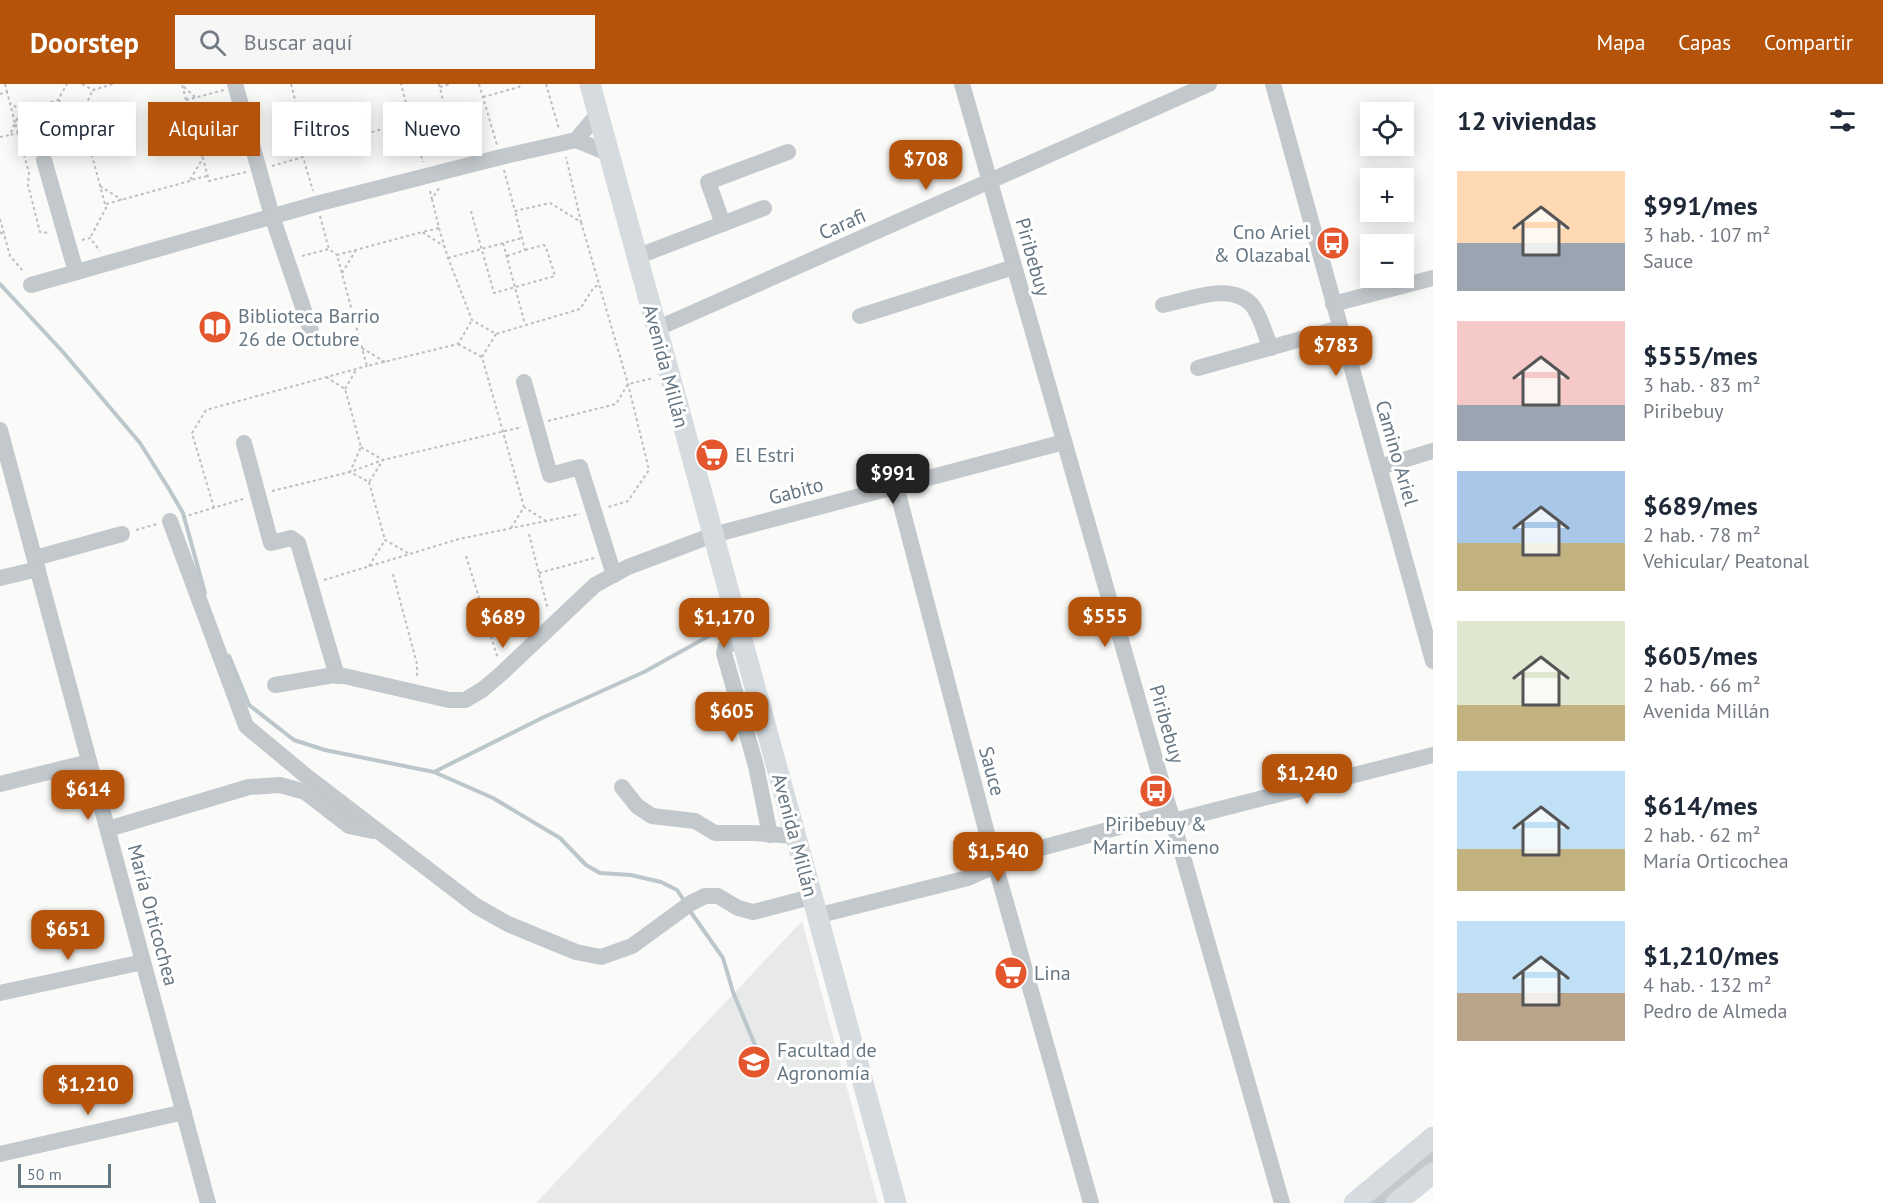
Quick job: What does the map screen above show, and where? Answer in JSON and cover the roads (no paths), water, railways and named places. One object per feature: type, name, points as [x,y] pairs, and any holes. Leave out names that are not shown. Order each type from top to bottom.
[{"type":"main road","name":"Avenida Millán","points":[[590,84],[896,1203]]},
{"type":"main road","points":[[1354,1203],[1433,1137]]},
{"type":"main road","points":[[1396,1203],[1433,1173]]},
{"type":"street","name":"Piribebuy","points":[[962,84],[1282,1203]]},
{"type":"street","name":"Carafi","points":[[656,329],[1209,84]]},
{"type":"street","name":"Camino Ariel","points":[[1273,84],[1433,661]]},
{"type":"street","points":[[235,86],[272,216],[310,331]]},
{"type":"street","points":[[570,142],[598,114]]},
{"type":"street","points":[[31,285],[316,204],[501,157],[570,142],[608,153]]},
{"type":"street","points":[[723,224],[708,182],[788,152]]},
{"type":"street","points":[[44,160],[76,272]]},
{"type":"street","points":[[636,257],[764,208]]},
{"type":"street","points":[[860,316],[1014,267]]},
{"type":"street","points":[[1334,304],[1433,278]]},
{"type":"street","points":[[1163,305],[1220,293],[1238,294],[1253,306],[1271,348]]},
{"type":"street","points":[[1198,368],[1340,328]]},
{"type":"street","points":[[524,382],[550,475],[580,467],[614,575]]},
{"type":"street","name":"María Orticochea","points":[[0,430],[208,1203]]},
{"type":"street","name":"Gabito","points":[[275,685],[337,675],[355,677],[449,700],[465,700],[482,690],[502,673],[595,585],[628,567],[713,535],[1064,442]]},
{"type":"street","points":[[244,443],[271,543],[291,538],[298,543],[337,675]]},
{"type":"street","points":[[1380,467],[1433,451]]},
{"type":"street","name":"Sauce","points":[[896,486],[995,864],[1091,1203]]},
{"type":"street","points":[[166,522],[246,726],[379,833],[476,906],[508,924],[576,952],[601,957],[632,946],[687,906],[705,896],[714,895],[738,908],[753,912],[814,907],[968,878],[1026,852],[1433,755]]},
{"type":"street","points":[[0,578],[36,563],[122,534]]},
{"type":"street","points":[[742,639],[726,646],[724,653],[756,766],[770,835]]},
{"type":"street","points":[[0,784],[89,762]]},
{"type":"street","points":[[108,830],[249,787],[280,785],[305,792],[349,826],[379,833]]},
{"type":"street","points":[[622,787],[637,806],[652,816],[695,821],[715,833],[795,836]]},
{"type":"street","points":[[0,993],[143,962]]},
{"type":"street","points":[[0,1154],[184,1112]]},
{"type":"street","points":[[1373,1203],[1433,1154]]},
{"type":"waterway","points":[[0,284],[63,352],[140,443],[183,513],[205,593]]},
{"type":"waterway","points":[[434,772],[544,717],[644,672],[716,632]]},
{"type":"waterway","points":[[229,656],[249,705],[294,740],[325,750],[434,772],[493,798],[560,838],[586,865],[600,873],[631,875],[661,882],[677,890],[685,902]]},
{"type":"waterway","points":[[690,911],[723,958],[733,992],[757,1050]]},
{"type":"place","name":"Cno Ariel & Olazabal","points":[[1333,243]]},
{"type":"place","name":"Biblioteca Barrio 26 de Octubre","points":[[215,327]]},
{"type":"place","name":"El Estri","points":[[712,455]]},
{"type":"place","name":"Piribebuy & Martín Ximeno","points":[[1156,791]]},
{"type":"place","name":"Lina","points":[[1011,973]]},
{"type":"place","name":"Facultad de Agronomía","points":[[754,1062]]}]
